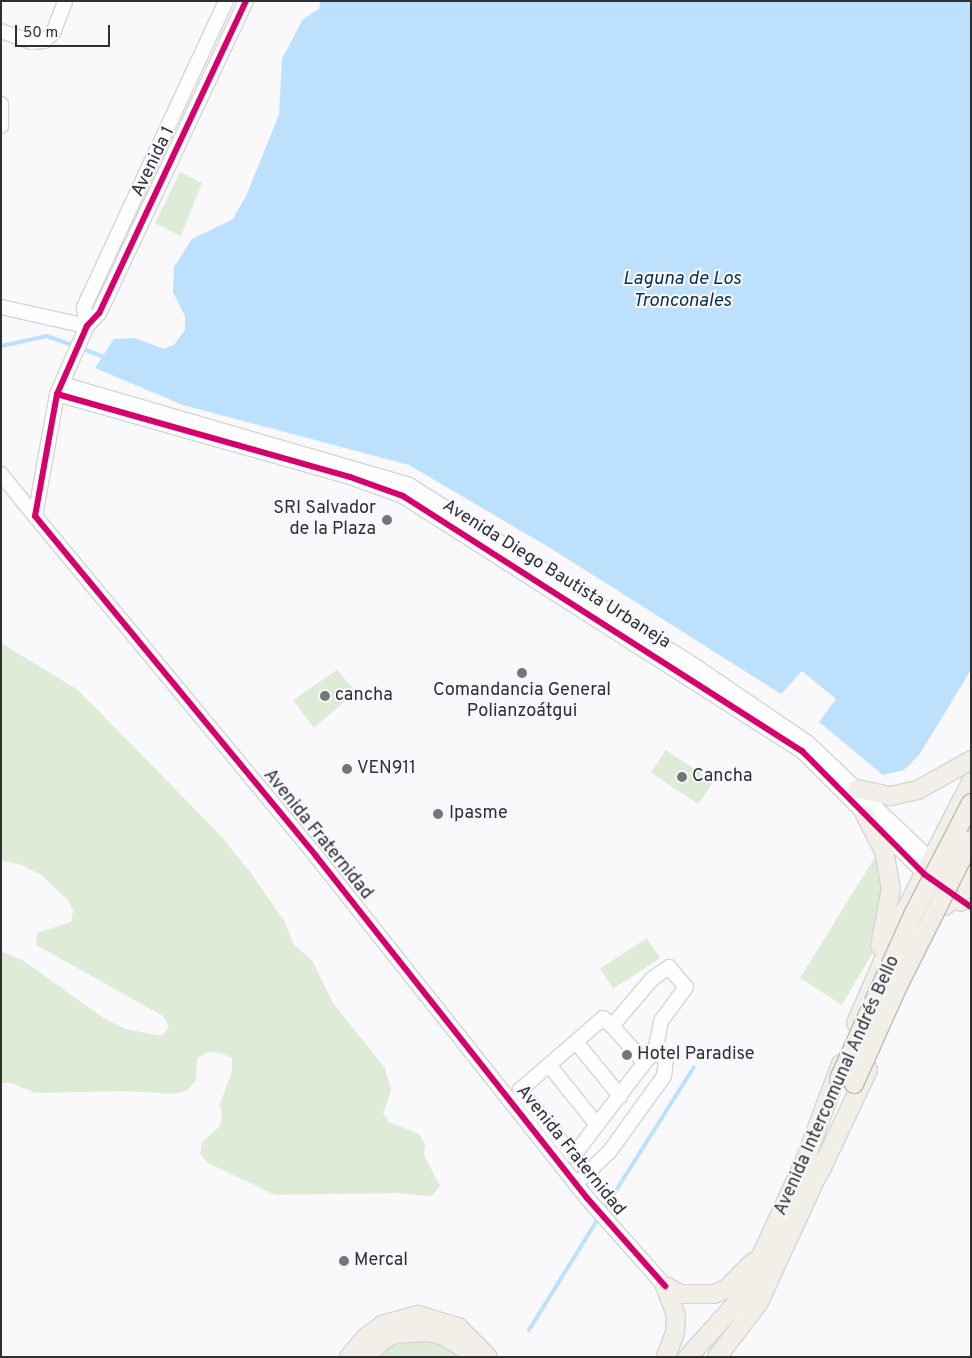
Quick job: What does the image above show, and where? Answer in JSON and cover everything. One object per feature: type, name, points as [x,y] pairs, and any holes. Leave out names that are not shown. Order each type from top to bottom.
[{"type":"main road","points":[[857,789],[891,796],[918,790],[971,760]]},
{"type":"main road","points":[[804,1163],[871,985],[971,782]]},
{"type":"main road","name":"Avenida Intercomunal Andrés Bello","points":[[721,1353],[759,1302],[820,1172],[847,1082],[896,951],[971,803]]},
{"type":"main road","points":[[865,815],[881,844],[891,888],[871,985]]},
{"type":"main road","name":"Avenida Intercomunal Andrés Bello","points":[[688,1357],[742,1297],[766,1249],[804,1163],[896,990],[971,840]]},
{"type":"main road","points":[[820,1172],[962,889]]},
{"type":"main road","points":[[665,1286],[680,1294],[714,1294],[738,1279],[766,1249]]},
{"type":"main road","points":[[665,1286],[676,1315],[675,1333],[666,1357]]},
{"type":"main road","points":[[350,1357],[365,1338],[382,1325],[418,1315],[458,1327],[488,1357]]},
{"type":"main road","points":[[366,1357],[383,1340],[395,1334],[425,1332],[442,1335],[464,1348],[471,1357]]},
{"type":"street","points":[[1,31],[31,42],[44,41],[53,33],[65,1]]},
{"type":"street","name":"Avenida 1","points":[[86,329],[84,307],[226,1]]},
{"type":"street","name":"Avenida 1","points":[[86,329],[100,312],[246,1]]},
{"type":"street","points":[[1,104],[1,126]]},
{"type":"street","points":[[1,306],[86,329],[63,382],[35,516]]},
{"type":"street","name":"Avenida Diego Bautista Urbaneja","points":[[63,382],[409,485],[714,678],[808,743],[857,789],[927,868]]},
{"type":"street","name":"Avenida Diego Bautista Urbaneja","points":[[63,382],[403,496],[802,751],[865,815],[927,868],[962,889]]},
{"type":"street","name":"Avenida Fraternidad","points":[[1,474],[316,856],[587,1198],[665,1286]]},
{"type":"street","points":[[612,1026],[664,968],[674,970],[686,987],[661,1021],[655,1053],[644,1062],[575,1155],[570,1156],[520,1091],[605,1018],[612,1026],[644,1062]]},
{"type":"street","points":[[576,1042],[620,1096]]},
{"type":"street","points":[[576,1184],[610,1151],[664,1076],[666,1059],[655,1053]]},
{"type":"street","points":[[549,1065],[597,1125]]},
{"type":"green space","points":[[180,172],[202,183],[181,236],[155,223]]},
{"type":"green space","points":[[1,643],[78,690],[221,836],[250,872],[285,922],[294,945],[312,960],[333,1003],[385,1068],[391,1091],[383,1113],[389,1122],[419,1134],[425,1144],[424,1155],[440,1186],[432,1196],[396,1193],[275,1195],[208,1163],[200,1154],[202,1142],[220,1126],[222,1115],[220,1104],[232,1071],[232,1058],[221,1053],[208,1052],[197,1058],[196,1080],[188,1090],[176,1094],[124,1091],[35,1093],[12,1083],[1,1083],[1,951],[24,961],[105,1019],[126,1029],[162,1036],[169,1027],[163,1016],[36,945],[37,933],[71,922],[73,911],[68,900],[41,875],[19,864],[1,861]]},
{"type":"green space","name":"cancha","points":[[337,670],[356,692],[314,728],[293,700]]},
{"type":"green space","name":"Cancha","points":[[666,750],[713,782],[698,804],[651,772]]},
{"type":"green space","points":[[878,852],[887,888],[875,949],[842,1005],[800,978]]},
{"type":"green space","points":[[647,938],[660,958],[613,989],[600,968]]},
{"type":"green space","points":[[428,1337],[467,1357],[378,1357],[391,1343]]},
{"type":"water","name":"Laguna de Los Tronconales","points":[[320,1],[971,1],[971,670],[919,755],[904,770],[883,775],[819,722],[836,699],[802,671],[781,694],[552,549],[409,465],[183,405],[95,368],[114,339],[134,338],[164,349],[174,345],[185,330],[185,316],[173,292],[174,267],[192,239],[233,219],[246,196],[279,115],[282,59],[303,19],[319,9]]},
{"type":"waterway","points":[[1,346],[47,336],[74,346]]},
{"type":"waterway","points":[[80,348],[102,356]]},
{"type":"waterway","points":[[603,1211],[694,1067]]},
{"type":"waterway","points":[[529,1330],[599,1217]]},
{"type":"cycle path","points":[[246,1],[99,313],[87,326],[57,394],[35,516],[316,856],[587,1198],[665,1286]]},
{"type":"cycle path","points":[[57,394],[350,477],[403,496],[802,751],[924,874],[971,907]]},
{"type":"place","name":"SRI Salvador de la Plaza","points":[[387,520]]},
{"type":"place","name":"Comandancia General Polianzoátgui","points":[[522,673]]},
{"type":"place","name":"cancha","points":[[325,696]]},
{"type":"place","name":"VEN911","points":[[347,769]]},
{"type":"place","name":"Cancha","points":[[682,777]]},
{"type":"place","name":"Ipasme","points":[[438,814]]},
{"type":"place","name":"Hotel Paradise","points":[[627,1055]]},
{"type":"place","name":"Mercal","points":[[344,1261]]}]
